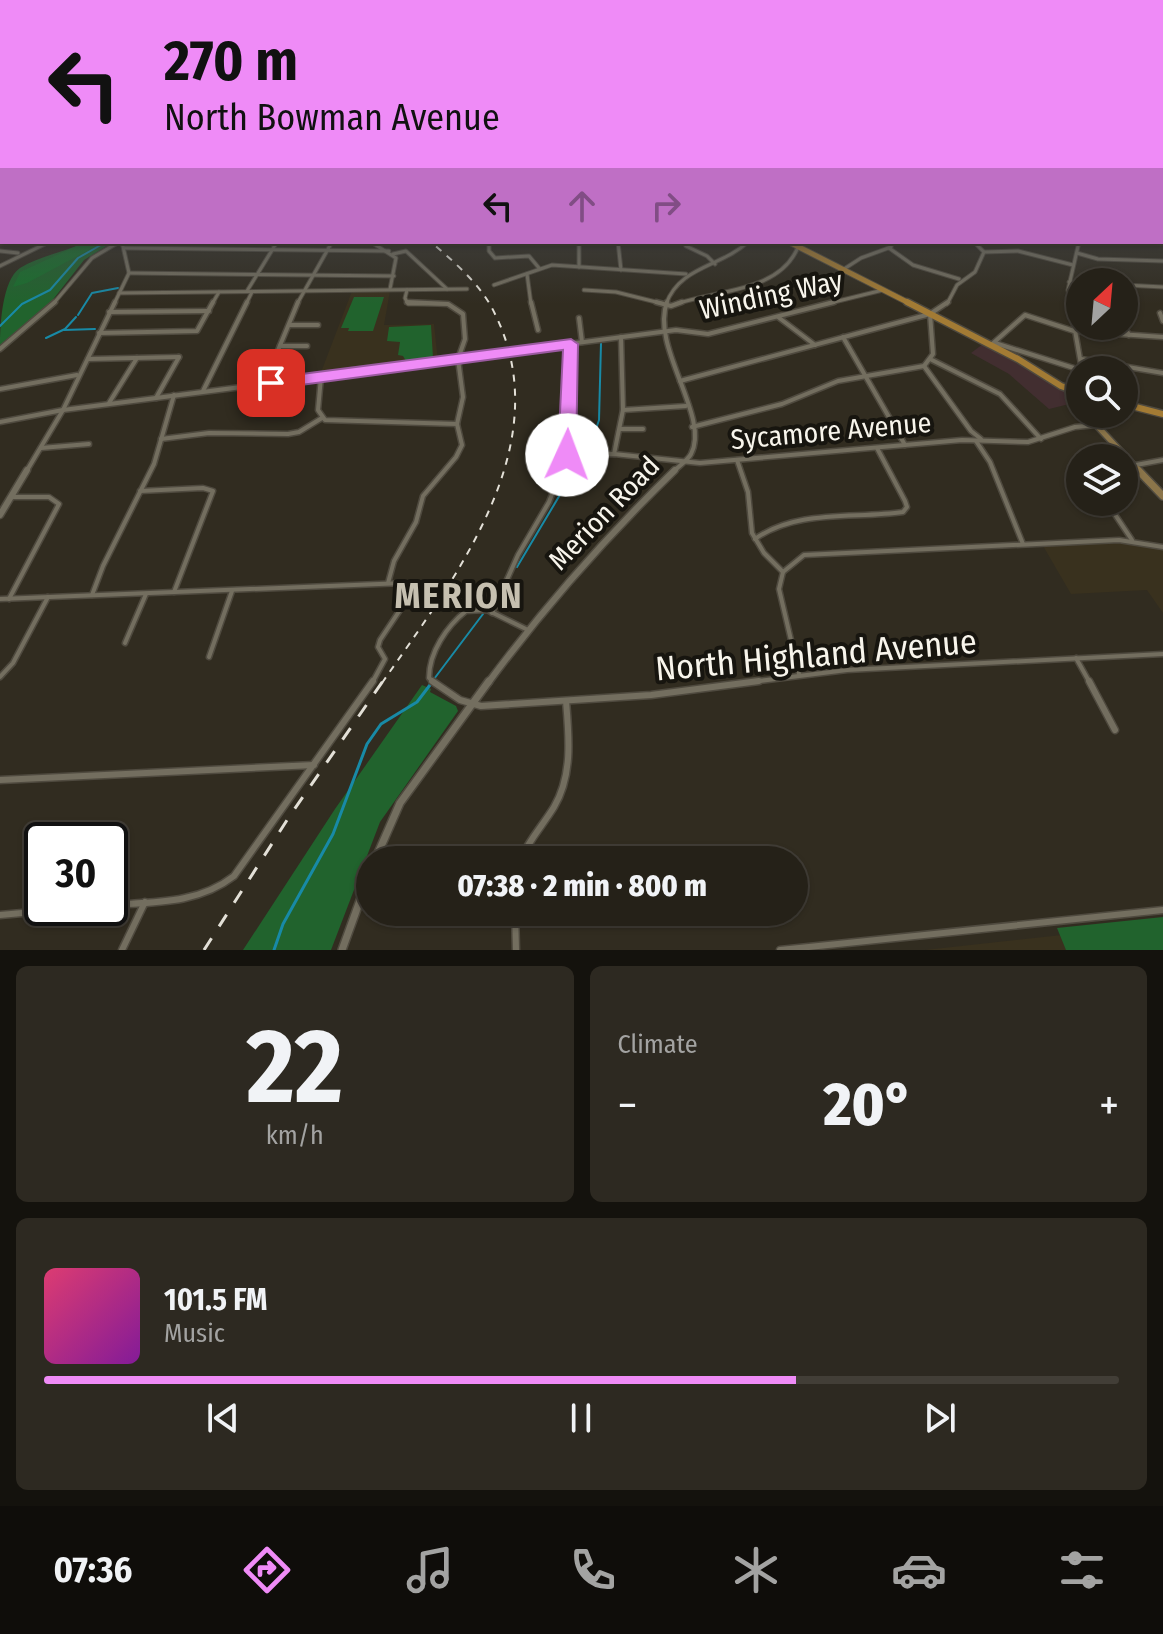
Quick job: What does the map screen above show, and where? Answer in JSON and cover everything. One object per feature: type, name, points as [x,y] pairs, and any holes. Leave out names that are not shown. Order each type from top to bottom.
[{"type":"main road","points":[[793,244],[992,344],[1066,387]]},
{"type":"main road","points":[[1138,408],[1163,414]]},
{"type":"main road","points":[[1099,428],[1115,444]]},
{"type":"main road","points":[[1138,467],[1163,496]]},
{"type":"street","points":[[0,266],[44,244]]},
{"type":"street","points":[[0,515],[63,410],[77,375],[129,273],[122,244]]},
{"type":"street","points":[[0,349],[29,328],[62,295],[88,260],[122,244],[166,249],[408,252],[447,289]]},
{"type":"street","points":[[166,249],[170,244]]},
{"type":"street","points":[[203,391],[256,276],[276,244]]},
{"type":"street","points":[[264,384],[303,291],[331,244]]},
{"type":"street","points":[[375,244],[391,252],[397,262],[390,290]]},
{"type":"street","points":[[489,244],[489,251],[495,258],[529,256],[539,268]]},
{"type":"street","points":[[579,244],[579,267]]},
{"type":"street","points":[[618,244],[621,270]]},
{"type":"street","points":[[494,285],[552,265],[686,274],[715,264],[747,244]]},
{"type":"street","points":[[891,244],[889,248],[913,265],[959,279],[975,272],[984,252]]},
{"type":"street","points":[[976,244],[984,252],[1018,251],[1073,265]]},
{"type":"street","points":[[1072,268],[1079,244]]},
{"type":"street","points":[[686,246],[707,256],[715,264]]},
{"type":"street","points":[[584,290],[616,292],[665,305],[775,277],[792,262],[798,247]]},
{"type":"street","name":"Winding Way","points":[[843,269],[861,258],[889,248]]},
{"type":"street","points":[[0,251],[21,254]]},
{"type":"street","points":[[1077,253],[1098,259],[1163,261]]},
{"type":"street","points":[[129,273],[394,276]]},
{"type":"street","points":[[527,273],[532,312],[538,330]]},
{"type":"street","points":[[665,305],[686,274]]},
{"type":"street","points":[[680,381],[930,314],[947,305],[959,279]]},
{"type":"street","points":[[1138,286],[1163,287]]},
{"type":"street","points":[[119,293],[467,289]]},
{"type":"street","points":[[388,583],[394,561],[416,522],[423,496],[460,451],[462,438],[457,424],[463,397],[458,359],[466,334],[461,311],[443,304],[408,304],[405,300],[407,290]]},
{"type":"street","name":"Winding Way","points":[[0,422],[63,410],[666,331],[708,334],[884,290]]},
{"type":"street","points":[[99,333],[197,331],[219,292]]},
{"type":"street","name":"Merion Road","points":[[381,846],[400,803],[528,630],[605,538],[691,454],[695,442],[680,381],[669,352],[665,305]]},
{"type":"street","points":[[109,312],[209,311]]},
{"type":"street","points":[[1160,313],[1163,321]]},
{"type":"street","points":[[930,314],[931,360]]},
{"type":"street","points":[[992,344],[1025,315],[1041,324],[1066,329]]},
{"type":"street","points":[[778,317],[815,345]]},
{"type":"street","points":[[579,318],[582,342]]},
{"type":"street","points":[[289,325],[318,325]]},
{"type":"street","points":[[1138,336],[1163,337]]},
{"type":"street","points":[[614,454],[623,410],[621,337]]},
{"type":"street","points":[[843,337],[905,445]]},
{"type":"street","points":[[492,613],[518,555],[549,502],[567,455],[571,344]]},
{"type":"street","points":[[992,344],[1066,366]]},
{"type":"street","points":[[280,346],[307,346]]},
{"type":"street","points":[[86,359],[179,357],[156,398]]},
{"type":"street","points":[[109,404],[137,358]]},
{"type":"street","points":[[692,427],[770,407],[838,381],[924,366],[931,360]]},
{"type":"street","points":[[931,360],[998,392],[1041,439]]},
{"type":"street","points":[[924,366],[971,431],[983,441]]},
{"type":"street","points":[[1138,370],[1163,375]]},
{"type":"street","points":[[0,389],[77,375]]},
{"type":"street","points":[[321,377],[318,405],[322,418]]},
{"type":"street","points":[[92,595],[103,566],[155,462],[174,395]]},
{"type":"street","points":[[623,410],[686,406]]},
{"type":"street","points":[[322,418],[332,422],[457,424]]},
{"type":"street","points":[[161,439],[209,433],[288,434],[299,432],[322,418]]},
{"type":"street","name":"Sycamore Avenue","points":[[567,455],[614,454],[700,463],[967,440],[1016,443],[1075,428]]},
{"type":"street","points":[[620,429],[643,429]]},
{"type":"street","points":[[967,440],[971,431]]},
{"type":"street","points":[[975,440],[990,462],[1023,544]]},
{"type":"street","points":[[41,448],[89,444]]},
{"type":"street","points":[[755,539],[762,532],[795,523],[903,512],[907,507],[905,501],[877,448]]},
{"type":"street","points":[[691,454],[692,459],[700,463]]},
{"type":"street","points":[[737,460],[746,486],[755,539],[783,572]]},
{"type":"street","points":[[1138,465],[1163,460]]},
{"type":"street","points":[[140,491],[203,488],[213,491],[174,592]]},
{"type":"street","points":[[9,599],[59,504],[49,497],[10,497]]},
{"type":"street","points":[[1116,516],[1132,540]]},
{"type":"street","points":[[751,529],[762,532]]},
{"type":"street","points":[[799,674],[779,596],[783,572],[795,560],[814,553],[1132,540],[1163,547]]},
{"type":"street","points":[[0,599],[388,583],[413,587],[410,598],[378,645],[385,659],[381,670],[228,882],[190,898],[128,903]]},
{"type":"street","points":[[209,657],[232,590]]},
{"type":"street","points":[[125,643],[146,593]]},
{"type":"street","points":[[0,677],[13,663],[49,596]]},
{"type":"street","points":[[474,705],[433,682],[429,662],[457,616],[475,608],[528,630]]},
{"type":"street","name":"North Highland Avenue","points":[[474,705],[651,695],[799,674],[1163,654]]},
{"type":"street","points":[[1076,658],[1115,730]]},
{"type":"street","points":[[526,846],[553,807],[565,779],[569,756],[566,701]]},
{"type":"street","points":[[0,780],[314,765]]},
{"type":"street","points":[[122,950],[145,902]]},
{"type":"street","points":[[780,950],[1163,910]]},
{"type":"street","points":[[342,950],[356,912]]},
{"type":"street","points":[[0,915],[24,913]]},
{"type":"street","points":[[515,926],[516,950]]},
{"type":"shaded area","points":[[352,291],[390,291],[384,325],[434,324],[438,361],[320,375]]},
{"type":"shaded area","points":[[983,344],[1066,391],[1066,405],[1049,409],[1009,374],[971,353]]},
{"type":"shaded area","points":[[1133,543],[1163,548],[1163,613],[1147,590],[1071,594],[1042,544]]},
{"type":"shaded area","points":[[1163,924],[1163,950],[925,950]]},
{"type":"green space","points":[[80,244],[110,244],[84,260],[48,306],[0,346],[3,304],[9,282],[20,268]]},
{"type":"green space","points":[[81,244],[100,244],[27,283],[13,287],[20,272]]},
{"type":"green space","points":[[354,297],[384,297],[373,331],[341,328]]},
{"type":"green space","points":[[431,325],[433,358],[406,361],[398,355],[400,342],[387,341],[389,327]]},
{"type":"green space","points":[[422,685],[456,706],[458,711],[380,822],[371,846],[356,846],[356,885],[331,950],[243,950],[335,809]]},
{"type":"green space","points":[[1163,917],[1163,950],[1066,950],[1057,928]]},
{"type":"waterway","points":[[0,326],[22,304],[50,290],[78,258],[102,244]]},
{"type":"waterway","points":[[78,315],[92,293],[118,288]]},
{"type":"waterway","points":[[46,338],[65,329],[76,317]]},
{"type":"waterway","points":[[64,330],[95,329]]},
{"type":"waterway","points":[[517,567],[592,441],[599,420],[601,343]]},
{"type":"waterway","points":[[431,683],[483,614]]},
{"type":"waterway","points":[[274,950],[283,924],[333,834],[367,744],[381,724],[417,702],[433,681]]},
{"type":"railway","points":[[382,683],[439,600],[490,509],[507,462],[515,413],[512,364],[495,314],[475,284],[433,244]]},
{"type":"railway","points":[[204,950],[289,817],[383,681]]},
{"type":"district","name":"MERION","points":[[459,596]]},
{"type":"route","points":[[271,383],[571,344],[567,455]]}]
